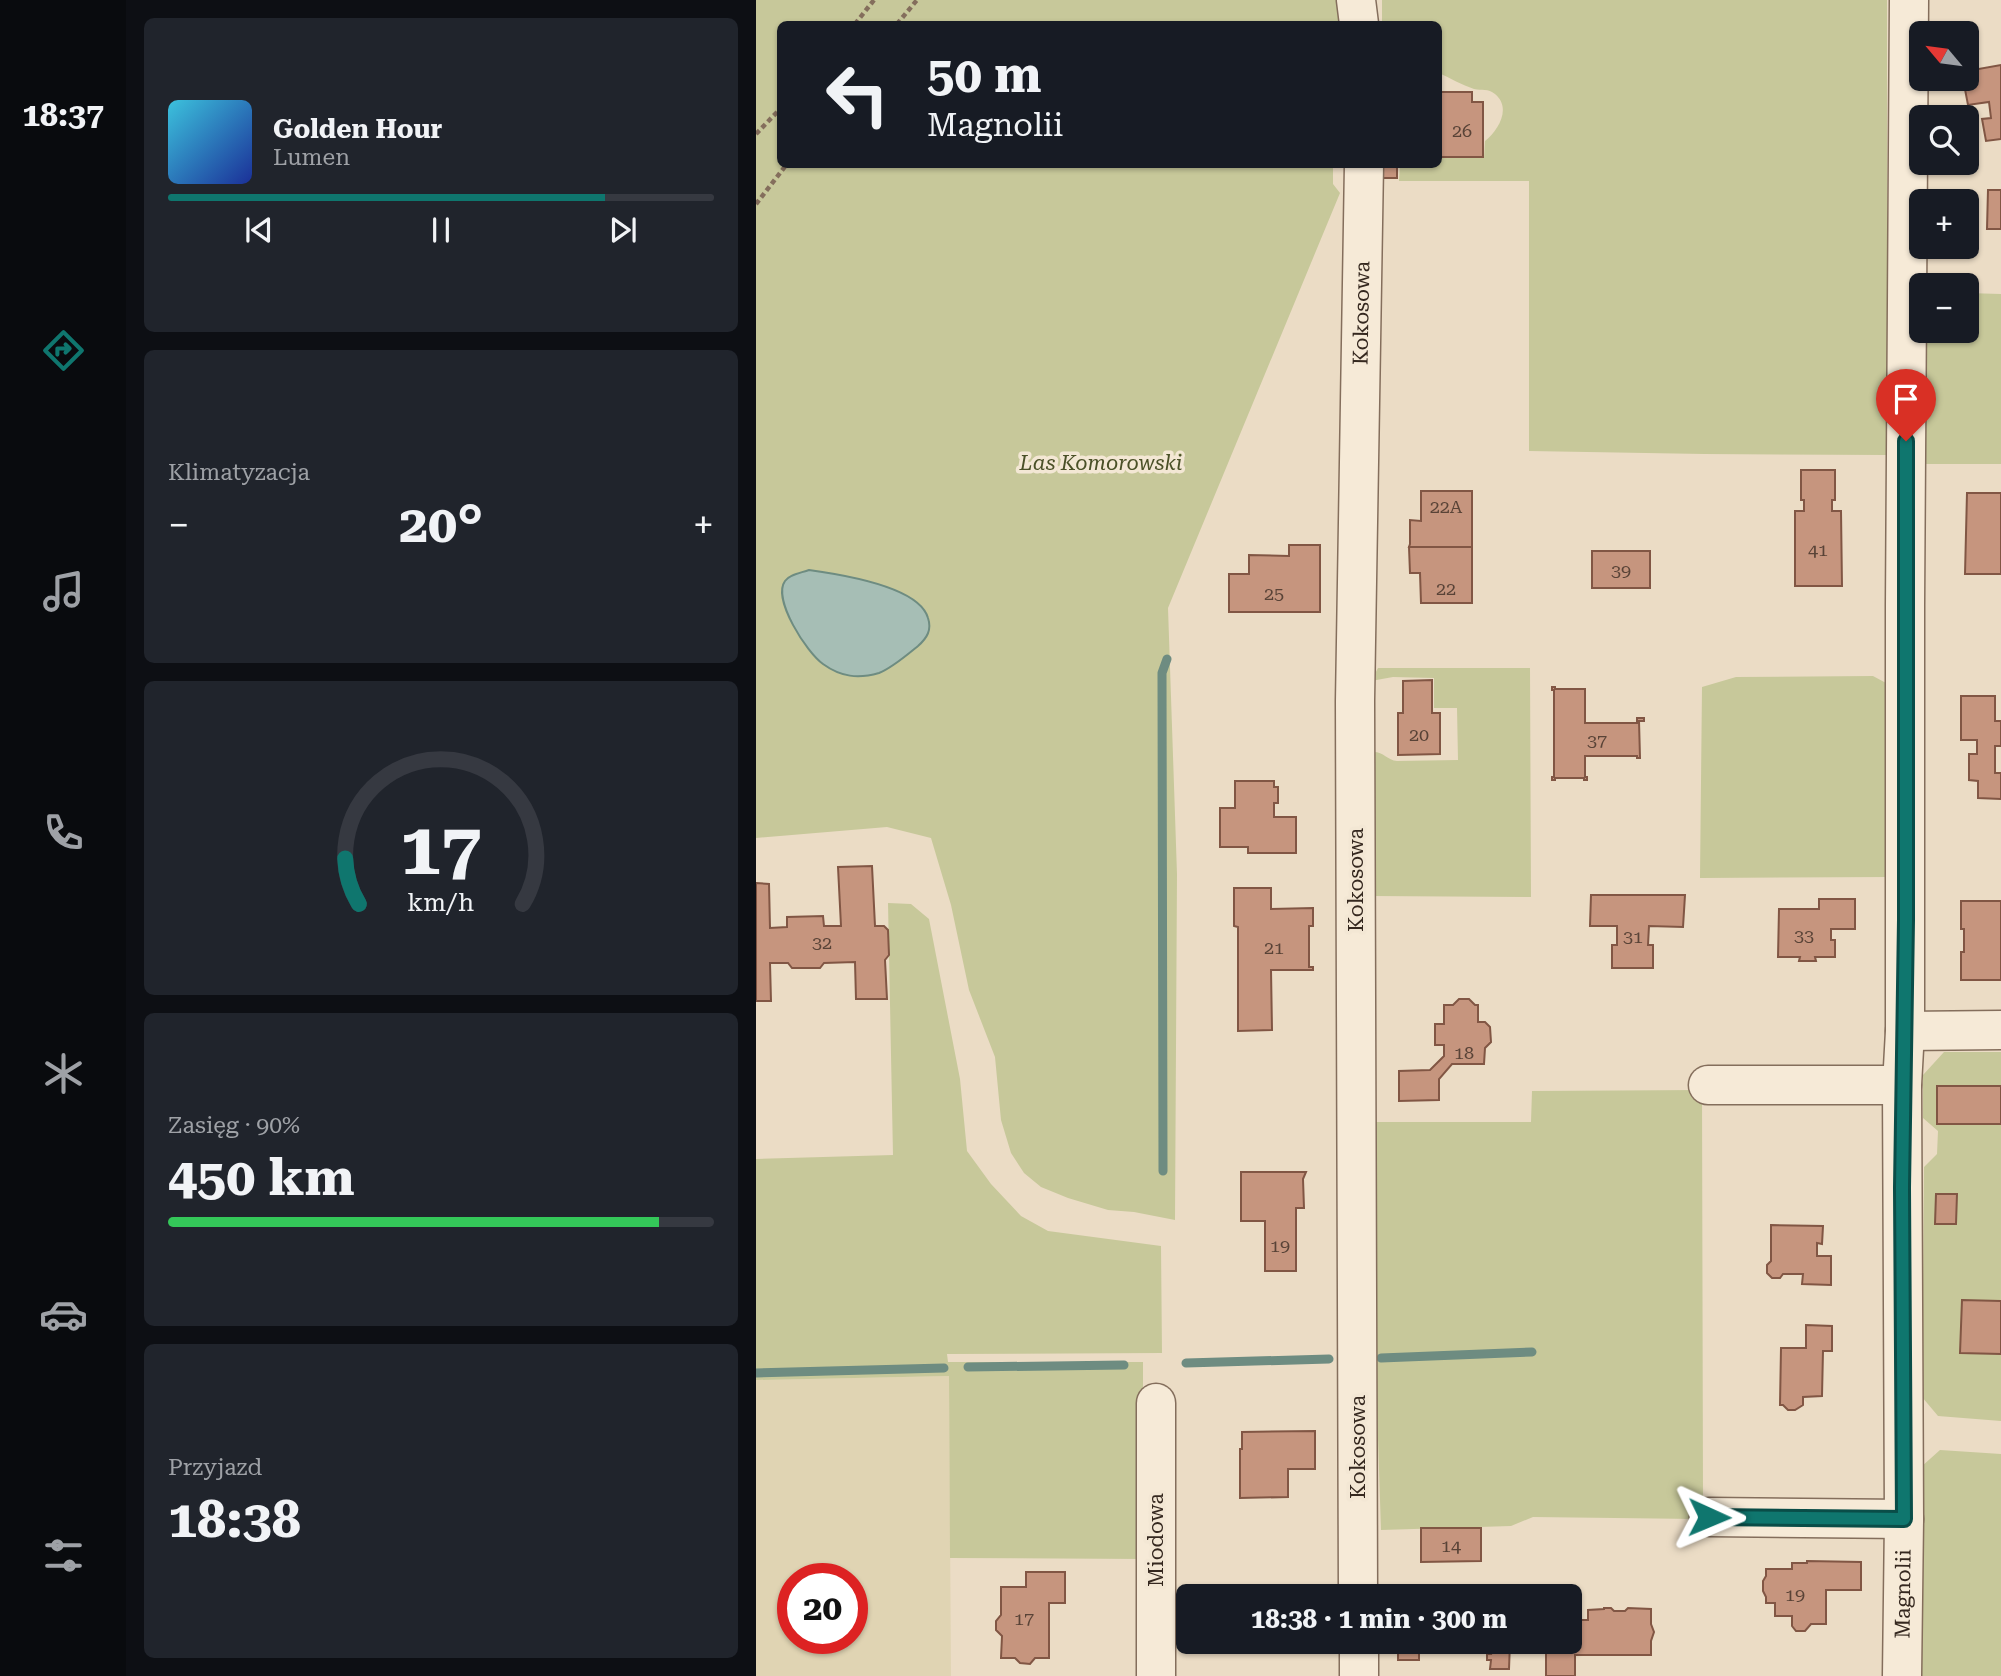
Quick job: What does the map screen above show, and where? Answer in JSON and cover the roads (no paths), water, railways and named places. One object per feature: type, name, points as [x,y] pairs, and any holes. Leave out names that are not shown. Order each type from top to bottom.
[{"type":"street","points":[[1356,0],[1359,21]]},
{"type":"street","name":"Magnolii","points":[[1902,1676],[1902,1085],[1905,1031],[1909,0]]},
{"type":"street","name":"Kokosowa","points":[[1359,1584],[1355,701],[1364,168]]},
{"type":"street","points":[[1905,1031],[2001,1030]]},
{"type":"street","points":[[1708,1085],[1902,1085]]},
{"type":"street","name":"Miodowa","points":[[1156,1403],[1156,1676]]},
{"type":"street","points":[[1709,1517],[1904,1519]]},
{"type":"street","points":[[1359,1654],[1359,1676]]},
{"type":"waterway","points":[[1163,1171],[1162,673],[1167,659]]},
{"type":"waterway","points":[[1381,1358],[1532,1352]]},
{"type":"waterway","points":[[1186,1363],[1329,1359]]},
{"type":"waterway","points":[[968,1367],[1124,1365]]},
{"type":"waterway","points":[[756,1373],[944,1368]]},
{"type":"park label","name":"Las Komorowski","points":[[1101,463]]}]
